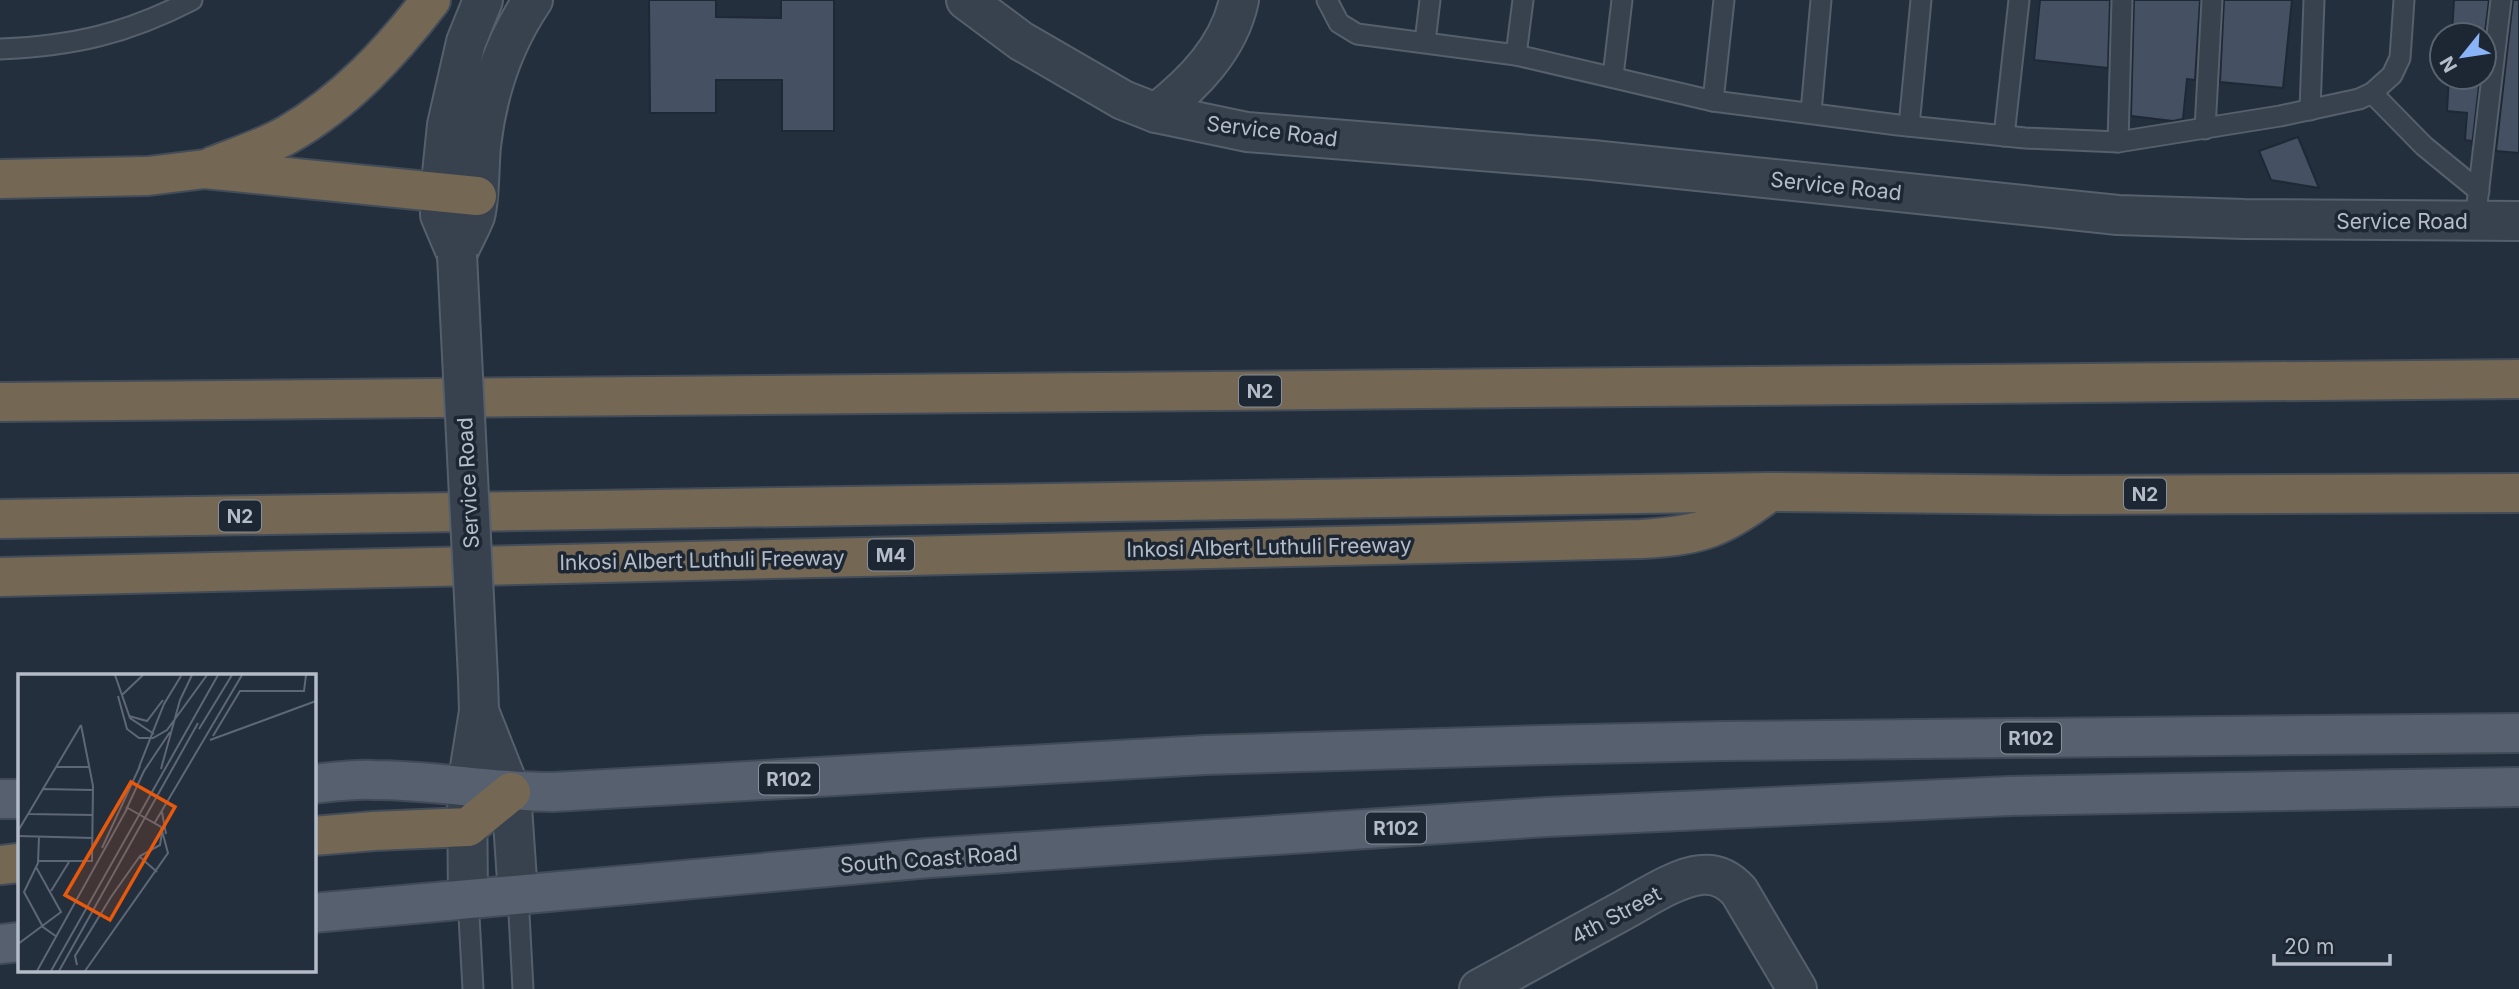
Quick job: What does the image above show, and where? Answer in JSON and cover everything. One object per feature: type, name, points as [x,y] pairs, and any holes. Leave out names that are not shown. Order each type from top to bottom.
[{"type":"highway","points":[[205,169],[286,136],[338,101],[364,77],[431,0]]},
{"type":"highway","points":[[0,179],[148,176],[205,169],[458,195]]},
{"type":"highway","name":"N2","points":[[0,402],[2519,379]]},
{"type":"highway","name":"N2","points":[[0,519],[1770,492],[2047,495],[2519,493]]},
{"type":"highway","name":"Inkosi Albert Luthuli Freeway","points":[[0,577],[1684,537],[1711,530],[1738,516],[1770,492]]},
{"type":"highway","points":[[315,836],[468,827],[511,792]]},
{"type":"highway","points":[[0,865],[18,863]]},
{"type":"main road","name":"R102","points":[[315,784],[372,780],[467,786],[511,792],[567,792],[1205,755],[1762,740],[2519,733]]},
{"type":"main road","name":"South Coast Road","points":[[315,913],[929,858],[1547,817],[2010,796],[2519,787]]},
{"type":"main road","points":[[0,799],[18,799]]},
{"type":"main road","points":[[0,944],[18,942]]},
{"type":"street","name":"Service Road","points":[[468,898],[467,786],[479,695],[457,255],[475,214],[458,195],[450,114],[466,42],[483,0]]},
{"type":"street","name":"Service Road","points":[[458,195],[482,142],[490,95],[500,59],[516,25],[533,0]]},
{"type":"street","name":"Service Road","points":[[966,0],[1021,41],[1123,100],[1156,113],[1247,132],[1592,160],[2118,215],[2244,219],[2477,206],[2519,221]]},
{"type":"street","points":[[1156,113],[1198,76],[1222,45],[1236,14],[1239,0]]},
{"type":"street","name":"Service Road","points":[[479,695],[511,792],[517,895]]},
{"type":"street","name":"4th Street","points":[[1479,989],[1642,900],[1686,878],[1701,874],[1714,875],[1729,881],[1749,906],[1797,989]]},
{"type":"lane","points":[[0,49],[38,48],[85,41],[134,26],[192,0]]},
{"type":"lane","points":[[1326,0],[1339,23],[1357,34],[1516,55],[1713,101],[1909,126],[2118,142],[2310,110],[2359,99],[2372,93],[2392,75],[2400,58],[2404,0]]},
{"type":"lane","points":[[1425,42],[1430,0]]},
{"type":"lane","points":[[1516,55],[1523,0]]},
{"type":"lane","points":[[1613,76],[1622,0]]},
{"type":"lane","points":[[1713,101],[1724,0]]},
{"type":"lane","points":[[1811,112],[1821,0]]},
{"type":"lane","points":[[1909,126],[1921,0]]},
{"type":"lane","points":[[2004,135],[2019,0]]},
{"type":"lane","points":[[2118,142],[2122,0]]},
{"type":"lane","points":[[2205,129],[2212,0]]},
{"type":"lane","points":[[2310,110],[2314,0]]},
{"type":"lane","points":[[2477,206],[2501,0]]},
{"type":"lane","points":[[2372,93],[2477,206]]},
{"type":"lane","name":"Service Road","points":[[517,895],[523,989]]},
{"type":"lane","name":"Service Road","points":[[468,898],[472,989]]},
{"type":"building","points":[[649,0],[716,0],[716,17],[781,18],[781,0],[834,0],[834,131],[782,131],[782,80],[716,80],[716,113],[650,113]]},
{"type":"building","points":[[2040,0],[2110,0],[2108,68],[2034,60]]},
{"type":"building","points":[[2134,0],[2200,0],[2195,80],[2187,79],[2183,119],[2173,121],[2131,116]]},
{"type":"building","points":[[2224,0],[2292,0],[2283,88],[2220,82]]},
{"type":"building","points":[[2454,0],[2489,0],[2486,21],[2453,21]]},
{"type":"building","points":[[2513,0],[2519,0],[2519,153],[2496,151]]},
{"type":"building","points":[[2448,91],[2478,91],[2472,145],[2471,141],[2465,140],[2467,113],[2447,111]]},
{"type":"building","points":[[2298,137],[2319,188],[2271,180],[2259,151]]}]
